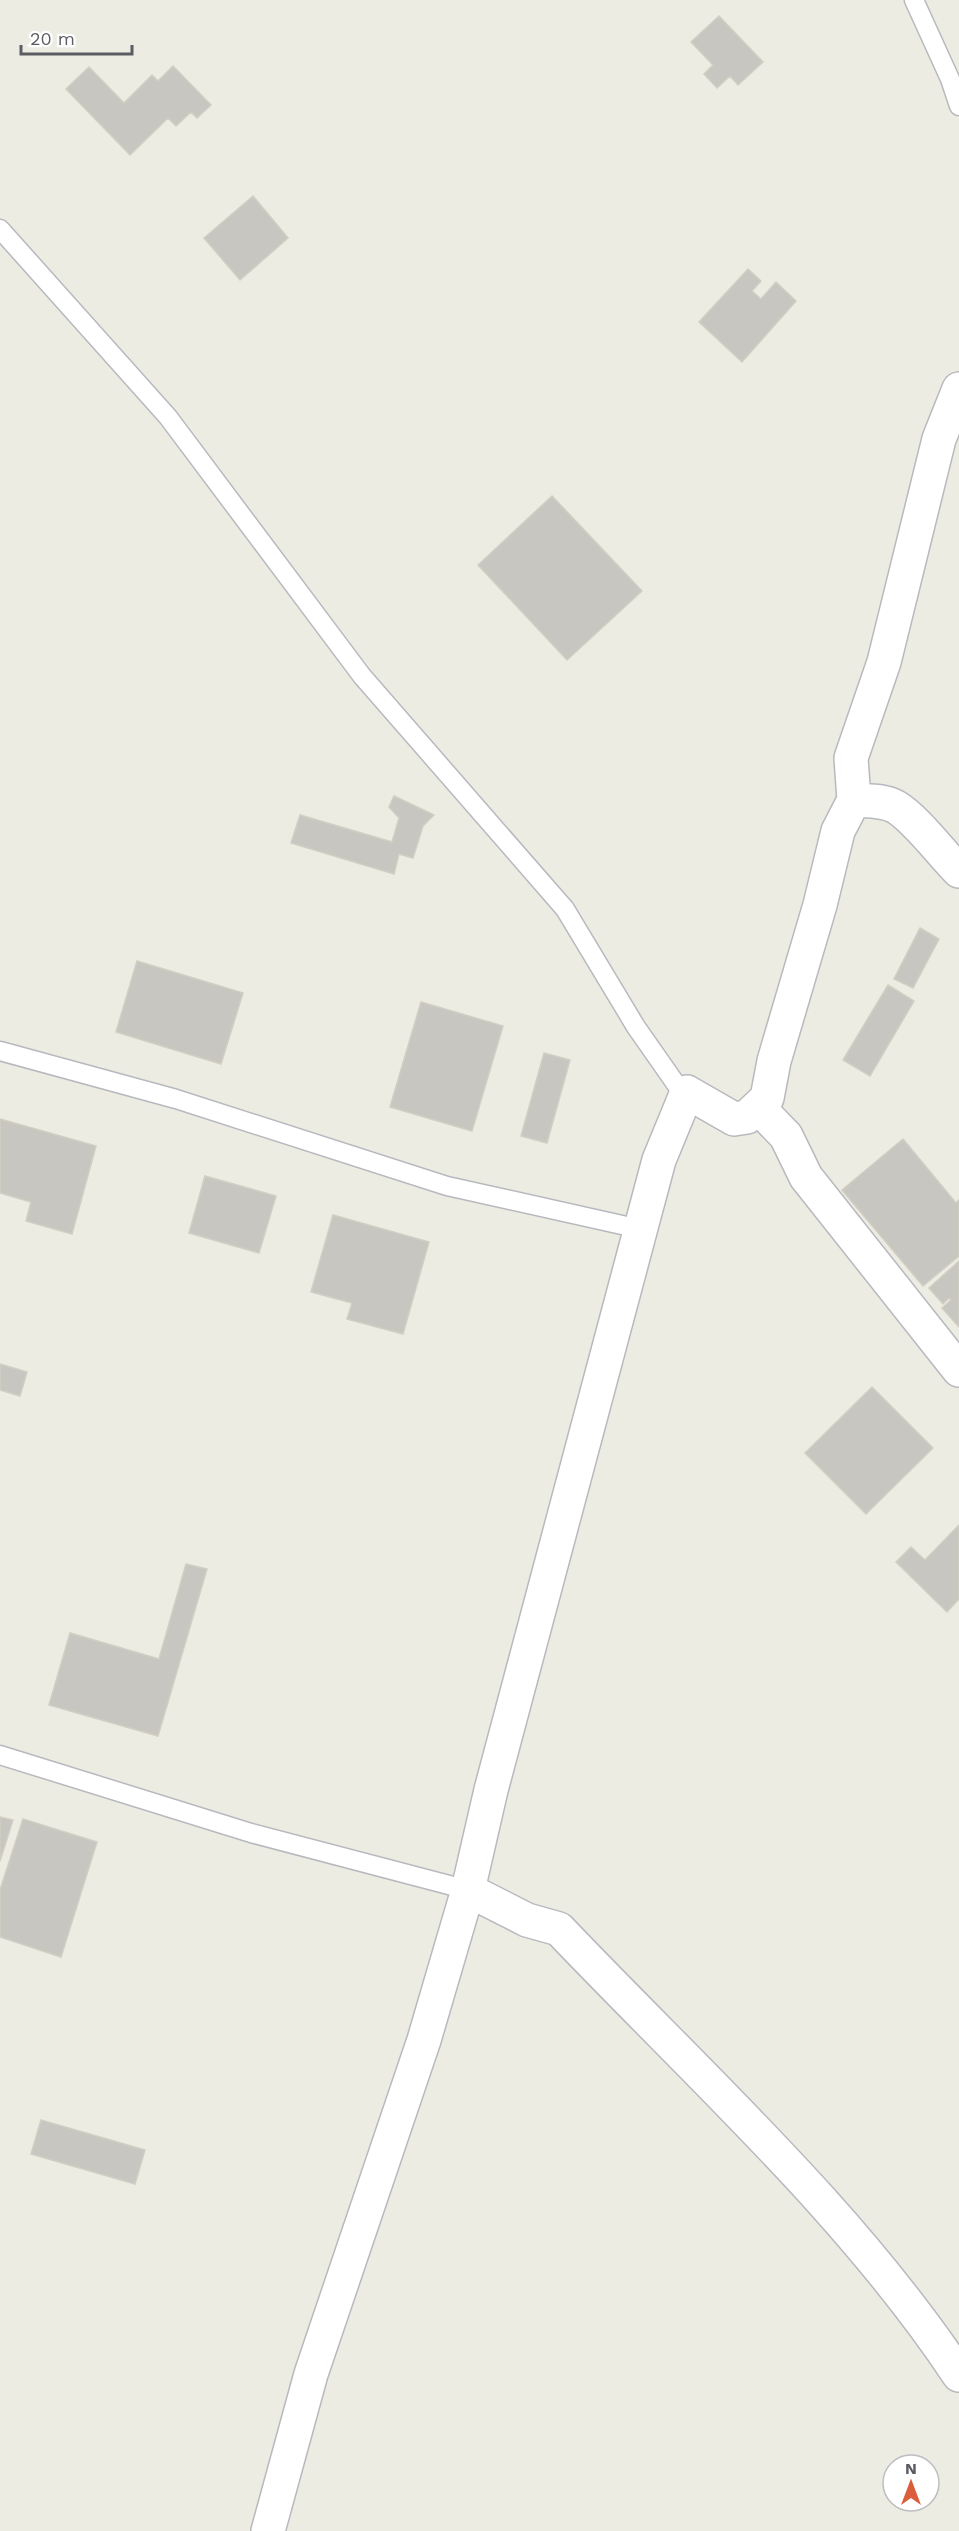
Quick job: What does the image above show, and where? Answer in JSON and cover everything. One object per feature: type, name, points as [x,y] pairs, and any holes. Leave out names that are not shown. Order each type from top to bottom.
[{"type":"street","points":[[268,2531],[311,2374],[424,2040],[468,1890],[491,1790],[659,1160],[687,1092],[734,1119],[747,1117],[767,1098],[774,1061],[838,831],[854,800],[851,758],[884,662],[939,439],[959,389]]},
{"type":"street","points":[[854,800],[884,802],[896,807],[916,823],[933,845],[959,871]]},
{"type":"street","points":[[758,1107],[786,1136],[806,1177],[959,1370]]},
{"type":"street","points":[[468,1890],[527,1920],[559,1929],[815,2194],[889,2277],[959,2375]]},
{"type":"lane","points":[[914,0],[950,79],[959,106]]},
{"type":"lane","points":[[0,230],[168,417],[362,676],[565,909],[636,1027],[678,1087],[687,1092]]},
{"type":"lane","points":[[0,1051],[176,1099],[447,1186],[640,1229]]},
{"type":"lane","points":[[0,1755],[251,1833],[468,1890]]},
{"type":"building","points":[[719,16],[763,62],[738,85],[730,76],[717,88],[704,74],[713,65],[691,42]]},
{"type":"building","points":[[173,66],[211,105],[197,118],[191,112],[176,126],[168,118],[130,155],[66,89],[89,67],[124,103],[152,75],[158,81]]},
{"type":"building","points":[[253,196],[288,238],[240,280],[204,238]]},
{"type":"building","points":[[748,269],[761,281],[752,291],[761,299],[776,282],[796,301],[742,362],[699,322]]},
{"type":"building","points":[[552,496],[642,591],[567,660],[478,565]]},
{"type":"building","points":[[394,796],[434,815],[423,826],[413,858],[399,854],[394,874],[291,843],[300,815],[392,842],[399,818],[389,807]]},
{"type":"building","points":[[920,928],[939,939],[913,988],[894,979]]},
{"type":"building","points":[[137,961],[243,993],[221,1064],[116,1032]]},
{"type":"building","points":[[888,985],[914,1001],[870,1076],[843,1060]]},
{"type":"building","points":[[421,1002],[503,1026],[472,1131],[390,1107]]},
{"type":"building","points":[[544,1053],[570,1060],[547,1143],[521,1136]]},
{"type":"building","points":[[0,1119],[96,1146],[72,1234],[26,1221],[31,1202],[0,1193]]},
{"type":"building","points":[[903,1139],[956,1203],[959,1200],[959,1256],[923,1286],[842,1190]]},
{"type":"building","points":[[205,1176],[276,1196],[259,1253],[189,1233]]},
{"type":"building","points":[[333,1215],[429,1242],[403,1334],[347,1319],[352,1303],[311,1292]]},
{"type":"building","points":[[959,1261],[959,1327],[942,1308],[951,1300],[949,1298],[943,1304],[929,1288]]},
{"type":"building","points":[[0,1364],[27,1372],[20,1396],[0,1390]]},
{"type":"building","points":[[872,1387],[933,1448],[866,1514],[805,1453]]},
{"type":"building","points":[[959,1525],[959,1599],[947,1612],[896,1562],[911,1547],[925,1560]]},
{"type":"building","points":[[186,1564],[207,1569],[158,1736],[49,1705],[70,1633],[159,1659]]},
{"type":"building","points":[[0,1817],[13,1820],[0,1861]]},
{"type":"building","points":[[23,1819],[97,1842],[61,1957],[0,1937],[0,1890]]},
{"type":"building","points":[[41,2120],[145,2150],[135,2184],[31,2154]]}]
